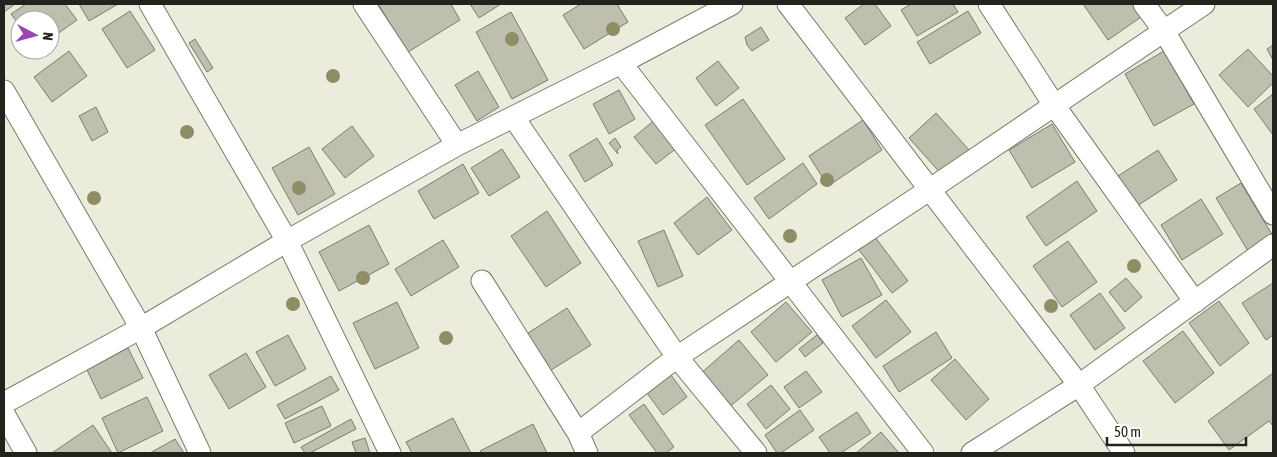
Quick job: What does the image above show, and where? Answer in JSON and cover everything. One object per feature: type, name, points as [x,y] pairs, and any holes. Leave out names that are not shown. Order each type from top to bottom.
[{"type":"street","points":[[150,4],[287,241],[390,453]]},
{"type":"street","points":[[364,4],[457,145]]},
{"type":"street","points":[[4,403],[141,328],[287,241],[457,145],[514,118],[732,4]]},
{"type":"street","points":[[788,4],[1079,385],[1124,453]]},
{"type":"street","points":[[989,4],[1054,105],[1195,302]]},
{"type":"street","points":[[1144,4],[1164,31],[1273,214]]},
{"type":"street","points":[[578,433],[677,357],[1204,4]]},
{"type":"street","points":[[621,63],[923,453]]},
{"type":"street","points":[[4,91],[141,328],[200,453]]},
{"type":"street","points":[[514,118],[677,357],[756,453]]},
{"type":"street","points":[[972,453],[1079,385],[1273,245]]},
{"type":"street","points":[[482,281],[578,433],[587,453]]},
{"type":"street","points":[[4,414],[26,453]]},
{"type":"building","points":[[4,4],[15,4],[4,12]]},
{"type":"building","points":[[26,4],[65,4],[77,20],[60,32],[60,10],[17,10]]},
{"type":"building","points":[[79,4],[118,4],[89,21]]},
{"type":"building","points":[[378,4],[451,4],[460,20],[408,52]]},
{"type":"building","points":[[470,4],[501,4],[479,18]]},
{"type":"building","points":[[581,4],[617,4],[628,22],[584,49],[563,15]]},
{"type":"building","points":[[864,4],[875,4],[891,26],[865,45],[845,18]]},
{"type":"building","points":[[911,4],[953,4],[958,12],[917,36],[901,10]]},
{"type":"building","points":[[1083,4],[1132,4],[1141,17],[1108,40]]},
{"type":"building","points":[[130,11],[155,50],[127,68],[102,29]]},
{"type":"building","points":[[968,11],[981,33],[930,64],[917,42]]},
{"type":"building","points":[[511,12],[548,80],[512,99],[476,32]]},
{"type":"building","points":[[761,27],[769,40],[752,51],[747,45],[745,37]]},
{"type":"building","points":[[195,39],[213,68],[207,72],[189,43]]},
{"type":"building","points":[[1273,45],[1273,60],[1267,49]]},
{"type":"building","points":[[1248,49],[1273,76],[1273,83],[1248,107],[1219,75]]},
{"type":"building","points":[[69,51],[87,76],[52,102],[34,77],[57,60],[60,60],[60,58]]},
{"type":"building","points":[[1164,51],[1194,104],[1154,126],[1125,74]]},
{"type":"building","points":[[718,61],[739,88],[716,106],[696,78]]},
{"type":"building","points":[[478,71],[499,107],[477,121],[455,85]]},
{"type":"building","points":[[619,90],[635,119],[609,134],[593,104]]},
{"type":"building","points":[[1273,94],[1273,135],[1254,109]]},
{"type":"building","points":[[743,99],[785,159],[747,185],[705,125]]},
{"type":"building","points":[[96,107],[108,132],[92,141],[79,116]]},
{"type":"building","points":[[936,113],[970,151],[943,176],[909,138]]},
{"type":"building","points":[[656,119],[678,147],[656,164],[634,137]]},
{"type":"building","points":[[863,120],[882,150],[828,186],[809,156]]},
{"type":"building","points":[[1052,124],[1075,162],[1032,188],[1009,150]]},
{"type":"building","points":[[352,126],[374,156],[345,178],[322,149]]},
{"type":"building","points":[[597,138],[613,165],[585,182],[569,155]]},
{"type":"building","points":[[615,138],[621,147],[617,150],[618,154],[609,143]]},
{"type":"building","points":[[309,147],[335,194],[298,215],[272,168]]},
{"type":"building","points":[[502,149],[520,177],[489,196],[471,168]]},
{"type":"building","points":[[1158,150],[1177,180],[1137,206],[1118,176]]},
{"type":"building","points":[[803,163],[817,184],[769,219],[754,198]]},
{"type":"building","points":[[463,164],[479,193],[434,219],[418,191]]},
{"type":"building","points":[[1077,181],[1097,211],[1046,246],[1026,217]]},
{"type":"building","points":[[1241,183],[1273,236],[1248,251],[1216,198]]},
{"type":"building","points":[[707,197],[732,230],[698,255],[674,223]]},
{"type":"building","points":[[1201,199],[1223,234],[1182,260],[1161,225]]},
{"type":"building","points":[[547,211],[581,263],[546,287],[511,236]]},
{"type":"building","points":[[369,225],[389,264],[339,291],[319,252]]},
{"type":"building","points":[[664,230],[683,276],[658,287],[638,241]]},
{"type":"building","points":[[875,237],[908,281],[892,293],[859,250]]},
{"type":"building","points":[[443,240],[459,267],[411,296],[395,269]]},
{"type":"building","points":[[1068,241],[1097,282],[1062,307],[1033,266]]},
{"type":"building","points":[[861,258],[882,295],[842,317],[822,280]]},
{"type":"building","points":[[1126,278],[1142,297],[1125,312],[1109,292]]},
{"type":"building","points":[[1273,283],[1273,335],[1266,340],[1242,303]]},
{"type":"building","points":[[1100,293],[1125,328],[1095,350],[1070,315]]},
{"type":"building","points":[[886,300],[911,332],[876,358],[852,326]]},
{"type":"building","points":[[1219,301],[1249,343],[1220,366],[1189,323]]},
{"type":"building","points":[[397,302],[419,348],[375,369],[353,323]]},
{"type":"building","points":[[786,302],[812,332],[776,362],[751,332]]},
{"type":"building","points":[[567,308],[591,345],[548,372],[525,335]]},
{"type":"building","points":[[1183,331],[1214,373],[1175,403],[1143,361]]},
{"type":"building","points":[[936,332],[952,358],[899,392],[883,366]]},
{"type":"building","points":[[288,335],[306,369],[275,386],[256,352]]},
{"type":"building","points":[[817,335],[823,343],[805,357],[799,349]]},
{"type":"building","points":[[739,340],[768,375],[728,408],[700,374]]},
{"type":"building","points":[[128,348],[143,378],[101,399],[87,370]]},
{"type":"building","points":[[246,353],[266,387],[229,409],[209,375]]},
{"type":"building","points":[[955,359],[989,399],[966,420],[931,380]]},
{"type":"building","points":[[806,371],[822,392],[799,408],[784,387]]},
{"type":"building","points":[[1273,373],[1273,426],[1269,421],[1229,450],[1208,421]]},
{"type":"building","points":[[671,375],[687,397],[663,415],[647,393]]},
{"type":"building","points":[[331,376],[339,390],[285,419],[277,405]]},
{"type":"building","points":[[771,385],[790,409],[766,429],[747,404]]},
{"type":"building","points":[[147,397],[163,431],[118,453],[102,418]]},
{"type":"building","points":[[644,404],[674,447],[666,453],[657,453],[629,415]]},
{"type":"building","points":[[322,406],[331,426],[294,443],[285,423]]},
{"type":"building","points":[[800,410],[814,430],[781,453],[777,453],[765,435]]},
{"type":"building","points":[[857,412],[871,433],[841,453],[830,453],[819,437]]},
{"type":"building","points":[[453,418],[471,453],[412,453],[406,442]]},
{"type":"building","points":[[351,419],[356,429],[310,453],[305,453],[301,447]]},
{"type":"building","points":[[533,424],[547,453],[481,453],[480,451]]},
{"type":"building","points":[[93,425],[112,453],[52,453]]},
{"type":"building","points":[[881,432],[899,453],[856,453]]},
{"type":"building","points":[[365,438],[370,453],[356,453],[352,442]]},
{"type":"building","points":[[175,439],[184,453],[150,453]]}]
